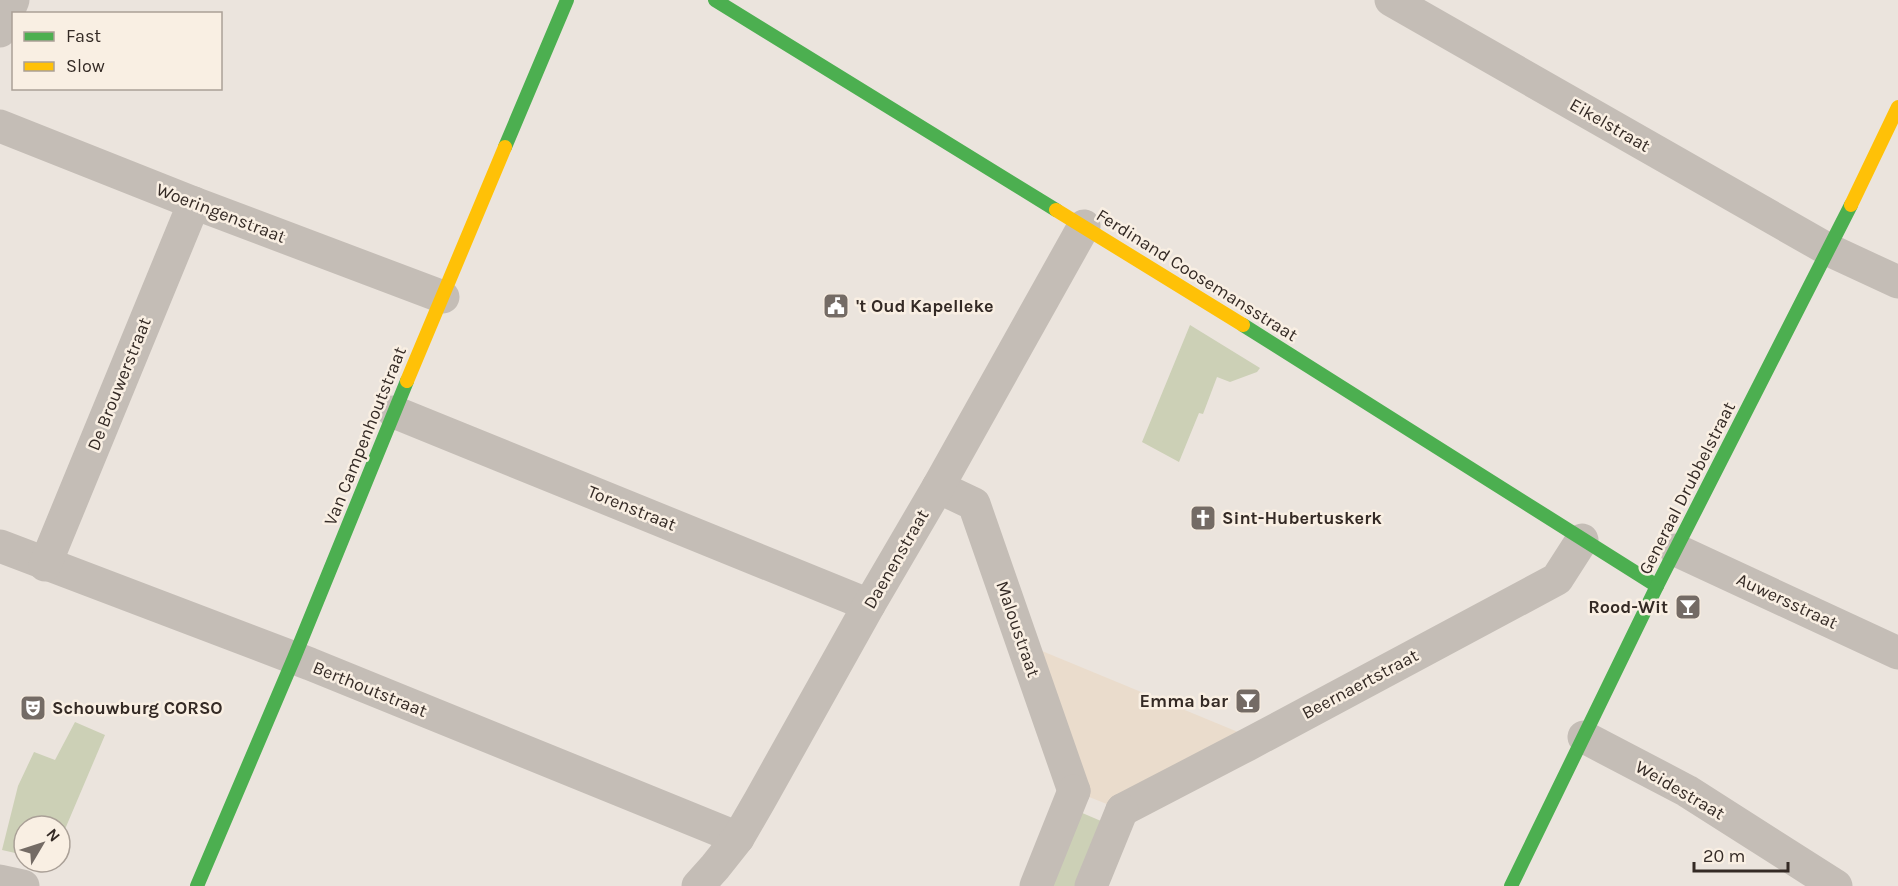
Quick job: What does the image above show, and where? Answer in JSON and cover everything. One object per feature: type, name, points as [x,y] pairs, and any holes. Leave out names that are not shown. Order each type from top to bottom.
[{"type":"street","points":[[0,31],[13,0]]},
{"type":"street","name":"Van Campenhoutstraat","points":[[197,886],[567,0]]},
{"type":"street","name":"Ferdinand Coosemansstraat","points":[[715,0],[1238,321],[1657,586]]},
{"type":"street","name":"Eikelstraat","points":[[1391,0],[1829,250],[1898,282]]},
{"type":"street","name":"Generaal Drubbelstraat","points":[[1511,886],[1657,586],[1829,250],[1898,107]]},
{"type":"street","name":"Woeringenstraat","points":[[0,126],[194,203],[443,297]]},
{"type":"street","name":"De Brouwerstraat","points":[[45,565],[194,203]]},
{"type":"street","name":"Daenenstraat","points":[[698,886],[716,867],[738,837],[1084,226]]},
{"type":"street","name":"Torenstraat","points":[[394,412],[869,605]]},
{"type":"street","name":"Maloustraat","points":[[938,487],[974,504],[1074,791]]},
{"type":"street","name":"Beernaertstraat","points":[[1122,810],[1557,579],[1582,540]]},
{"type":"street","name":"Berthoutstraat","points":[[0,546],[294,658],[738,837]]},
{"type":"street","name":"Auwersstraat","points":[[1676,550],[1898,653]]},
{"type":"street","name":"Weidestraat","points":[[1584,737],[1687,791],[1836,886]]},
{"type":"street","points":[[1036,886],[1074,791],[1122,810],[1091,886]]},
{"type":"street","points":[[0,881],[23,886]]},
{"type":"green space","points":[[1190,325],[1260,368],[1257,372],[1230,382],[1217,377],[1203,414],[1199,413],[1179,462],[1142,442]]},
{"type":"green space","points":[[75,722],[105,735],[71,814],[12,814],[12,852],[2,850],[18,786],[34,752],[55,760]]},
{"type":"green space","points":[[1080,812],[1108,824],[1082,886],[1049,886]]},
{"type":"shaded area","points":[[1042,651],[1238,732],[1122,810],[1074,791]]},
{"type":"traffic: fast","points":[[505,147],[567,0]]},
{"type":"traffic: fast","points":[[715,0],[1056,210]]},
{"type":"traffic: fast","points":[[1511,886],[1657,586],[1851,205]]},
{"type":"traffic: fast","points":[[1243,325],[1657,586]]},
{"type":"traffic: fast","points":[[197,886],[294,658],[407,381]]},
{"type":"traffic: slow","points":[[1851,205],[1898,107]]},
{"type":"traffic: slow","points":[[407,381],[505,147]]},
{"type":"traffic: slow","points":[[1056,210],[1243,325]]},
{"type":"place","name":"'t Oud Kapelleke","points":[[836,306]]},
{"type":"place","name":"Sint-Hubertuskerk","points":[[1203,518]]},
{"type":"place","name":"Rood-Wit","points":[[1688,607]]},
{"type":"place","name":"Emma bar","points":[[1248,701]]},
{"type":"place","name":"Schouwburg CORSO","points":[[33,708]]}]
